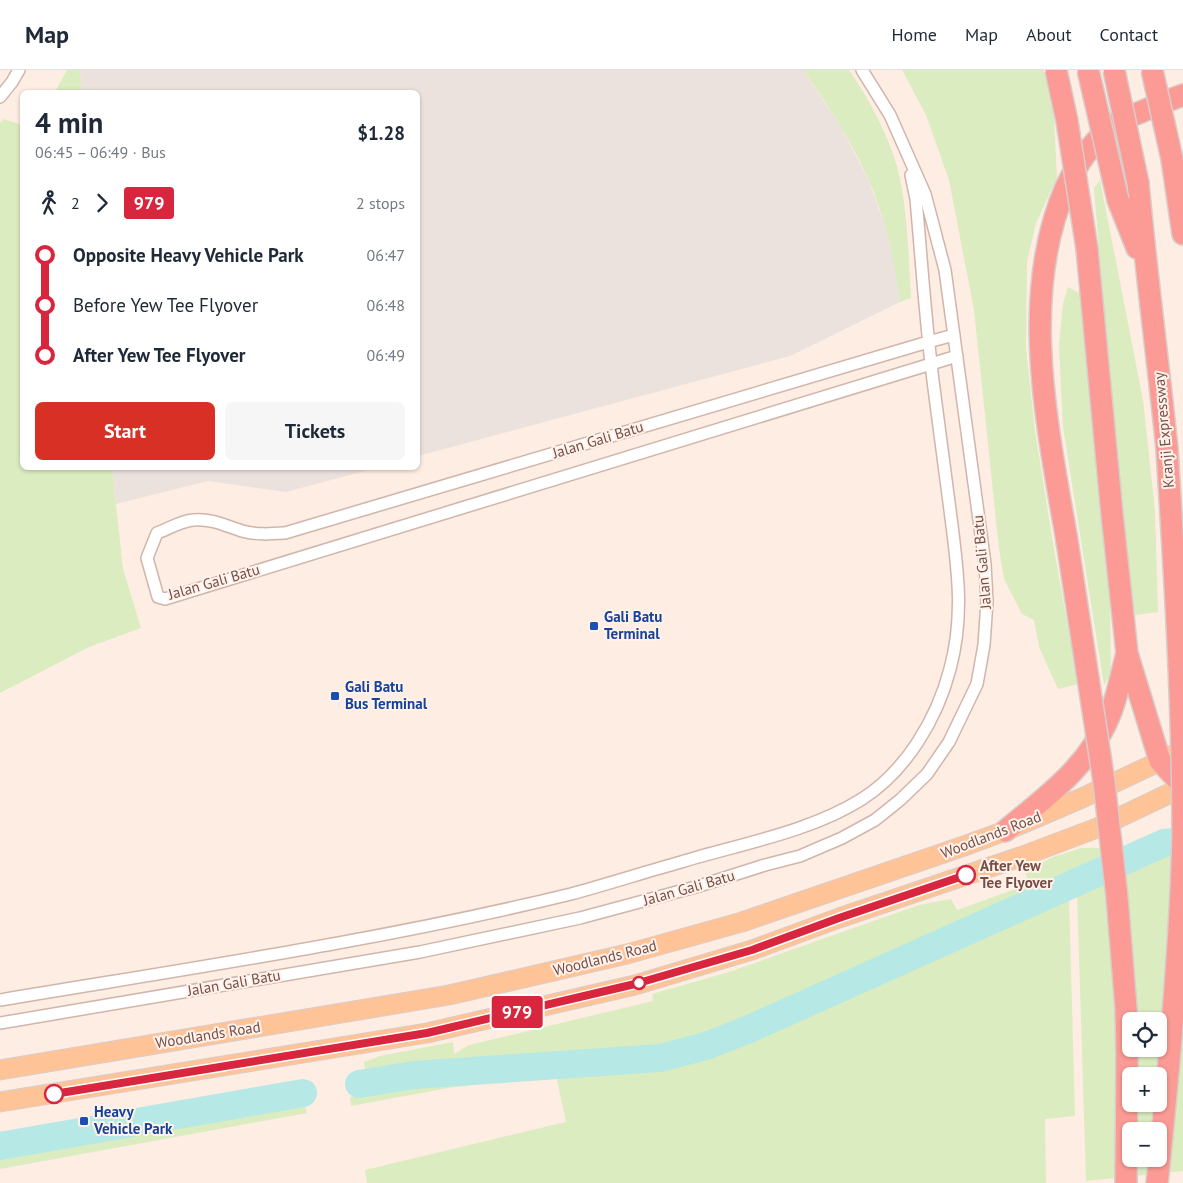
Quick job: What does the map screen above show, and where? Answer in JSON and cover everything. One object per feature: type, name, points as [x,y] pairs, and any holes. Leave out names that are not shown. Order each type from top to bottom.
[{"type":"highway","points":[[1056,70],[1067,121],[1087,249],[1127,653],[1160,761],[1176,779],[1183,781]]},
{"type":"highway","points":[[1088,70],[1118,200],[1146,269]]},
{"type":"highway","name":"Kranji Expressway","points":[[1114,70],[1138,183],[1146,269],[1155,329],[1178,619],[1183,836],[1174,1018],[1156,1183]]},
{"type":"highway","points":[[1152,70],[1172,159],[1183,234]]},
{"type":"highway","points":[[1126,1183],[1126,1008],[1117,897],[1104,782],[1048,429],[1041,346],[1041,306],[1044,265],[1051,231],[1061,200],[1084,154],[1120,121],[1183,94]]},
{"type":"highway","points":[[1006,831],[1059,785],[1089,754],[1101,734],[1111,711],[1127,653]]},
{"type":"main road","name":"Woodlands Road","points":[[0,1070],[449,994],[608,958],[742,922],[1006,831],[1082,798],[1183,750]]},
{"type":"main road","name":"Woodlands Road","points":[[0,1102],[427,1033],[635,984],[752,950],[839,918],[1023,856],[1097,828],[1183,787]]},
{"type":"main road","points":[[1082,798],[1092,798],[1102,804],[1106,815],[1097,828]]},
{"type":"street","points":[[0,98],[19,70]]},
{"type":"street","name":"Jalan Gali Batu","points":[[0,1023],[420,952],[580,918],[800,856],[842,838],[876,820],[927,774],[949,742],[977,684],[984,645],[987,601],[985,564],[943,260],[925,194],[890,114],[862,70]]},
{"type":"street","name":"Jalan Gali Batu","points":[[0,1000],[313,948],[413,929],[574,893],[791,830],[830,816],[862,799],[882,784],[905,758],[926,728],[942,696],[957,640],[960,605],[957,565],[930,364],[916,198],[907,154]]},
{"type":"street","name":"Jalan Gali Batu","points":[[954,335],[285,533],[260,534],[241,530],[220,522],[191,520],[157,533],[146,558],[158,596],[165,599],[957,356]]},
{"type":"shaded area","points":[[80,70],[803,70],[840,125],[868,179],[885,225],[894,262],[900,302],[790,356],[420,455],[420,90],[81,90]]},
{"type":"shaded area","points":[[112,470],[368,470],[286,492],[208,481],[116,504]]},
{"type":"green space","points":[[67,70],[80,70],[81,90],[56,90]]},
{"type":"green space","points":[[803,70],[849,70],[868,100],[889,143],[902,188],[911,298],[900,302],[892,254],[879,205],[871,185],[840,125]]},
{"type":"green space","points":[[902,70],[1044,70],[1054,115],[1057,178],[1036,223],[1027,262],[1026,348],[1035,431],[1078,684],[1058,689],[1039,647],[1034,620],[1022,614],[1004,579],[999,549],[974,310],[949,180],[926,115]]},
{"type":"green space","points":[[4,119],[20,124],[20,470],[112,470],[123,569],[141,628],[89,647],[0,693],[0,123]]},
{"type":"green space","points":[[1100,180],[1143,400],[1155,511],[1158,612],[1135,615],[1121,513],[1094,188]]},
{"type":"green space","points":[[1068,287],[1083,295],[1110,601],[1111,674],[1104,685],[1063,427],[1059,346],[1063,304]]},
{"type":"green space","points":[[1081,848],[1103,848],[1104,864],[744,1025],[704,1041],[660,1052],[431,1066],[366,1077],[364,1062],[380,1056],[453,1042],[454,1054],[469,1045],[653,1001],[652,994],[729,972],[919,905],[951,899],[957,910],[1029,884],[1025,871],[1053,857]]},
{"type":"green space","points":[[1183,851],[1183,1171],[1086,1181],[1077,892],[1159,855]]},
{"type":"green space","points":[[1069,896],[1075,1116],[1045,1119],[1046,1183],[367,1183],[365,1170],[566,1122],[556,1075],[448,1088],[351,1106],[350,1097],[360,1095],[359,1091],[416,1082],[556,1071],[557,1075],[662,1068],[721,1054]]},
{"type":"green space","points":[[304,1101],[307,1113],[0,1169],[0,1152]]},
{"type":"waterway","points":[[359,1084],[414,1075],[660,1058],[706,1046],[747,1030],[1164,843],[1183,841]]},
{"type":"waterway","points":[[0,1146],[303,1093]]},
{"type":"bus line","name":"979","points":[[54,1094],[380,1042],[427,1033],[635,984],[752,950],[966,875]]},
{"type":"place","name":"Gali Batu Terminal","points":[[594,626]]},
{"type":"place","name":"Gali Batu Bus Terminal","points":[[335,696]]},
{"type":"place","name":"After Yew Tee Flyover","points":[[966,875]]},
{"type":"place","name":"Heavy Vehicle Park","points":[[84,1121]]}]
